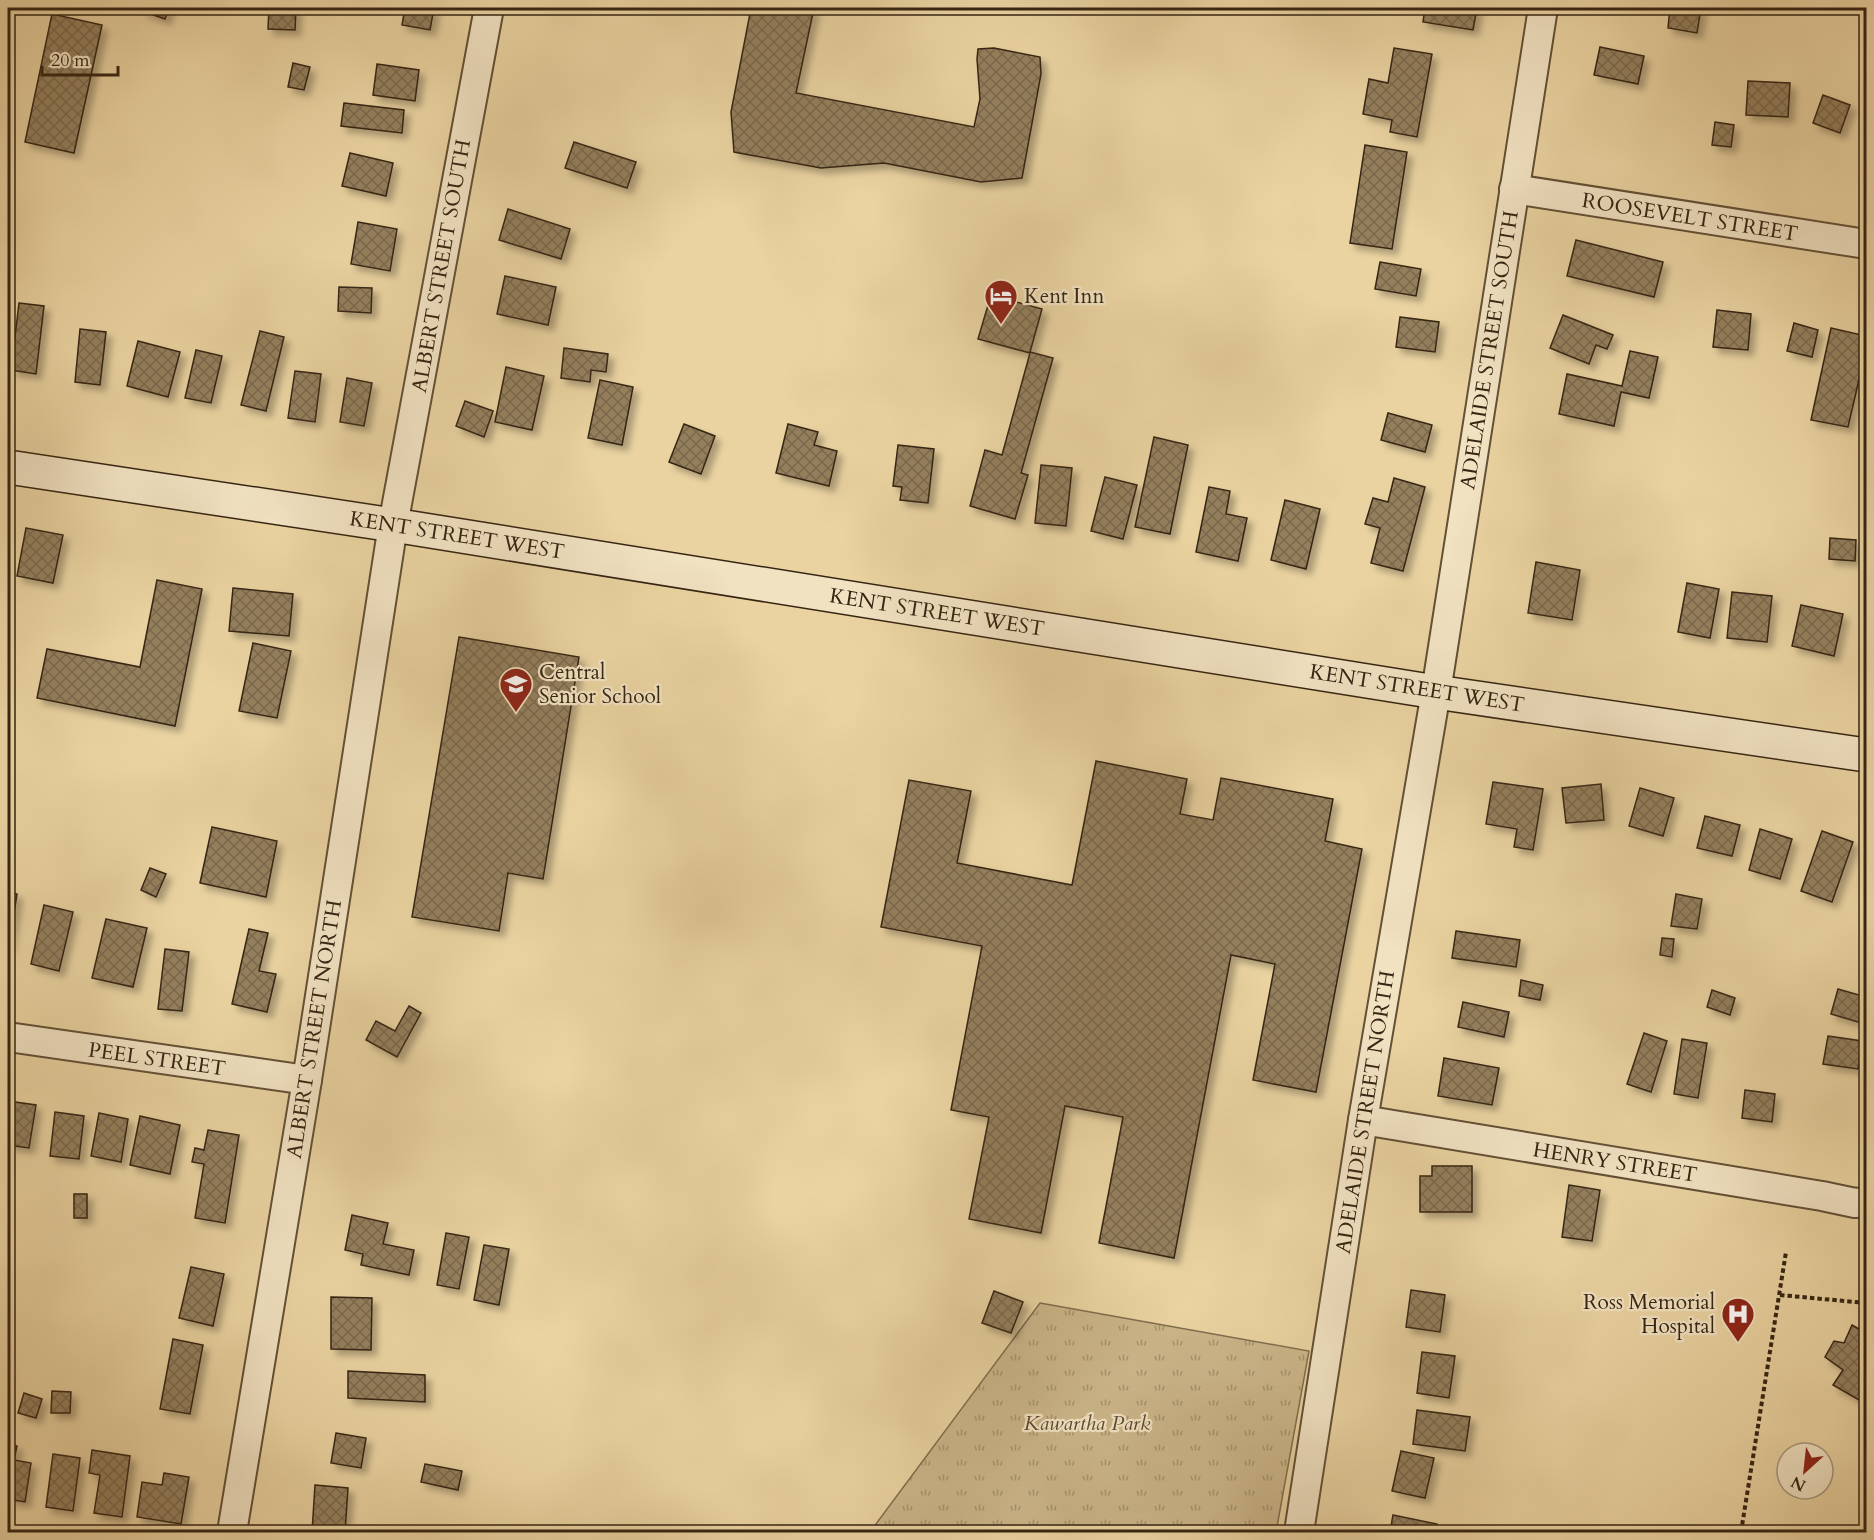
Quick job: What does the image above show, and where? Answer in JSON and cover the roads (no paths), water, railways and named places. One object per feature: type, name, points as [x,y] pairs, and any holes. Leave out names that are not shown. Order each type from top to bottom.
[{"type":"main road","name":"KENT STREET WEST","points":[[8,467],[393,525],[1436,692],[1866,755]]},
{"type":"street","name":"ALBERT STREET SOUTH","points":[[393,525],[489,8]]},
{"type":"street","name":"ADELAIDE STREET SOUTH","points":[[1436,692],[1543,8]]},
{"type":"street","name":"ROOSEVELT STREET","points":[[1514,189],[1866,244]]},
{"type":"street","name":"ALBERT STREET NORTH","points":[[232,1533],[307,1080],[393,525]]},
{"type":"street","name":"ADELAIDE STREET NORTH","points":[[1299,1533],[1363,1120],[1436,692]]},
{"type":"street","name":"PEEL STREET","points":[[8,1037],[307,1080]]},
{"type":"street","name":"HENRY STREET","points":[[1363,1120],[1855,1203],[1866,1202]]},
{"type":"place","name":"Kent Inn","points":[[1001,325]]},
{"type":"place","name":"Central Senior School","points":[[516,713]]},
{"type":"place","name":"Ross Memorial Hospital","points":[[1738,1343]]},
{"type":"park label","name":"Kawartha Park","points":[[1087,1423]]}]
